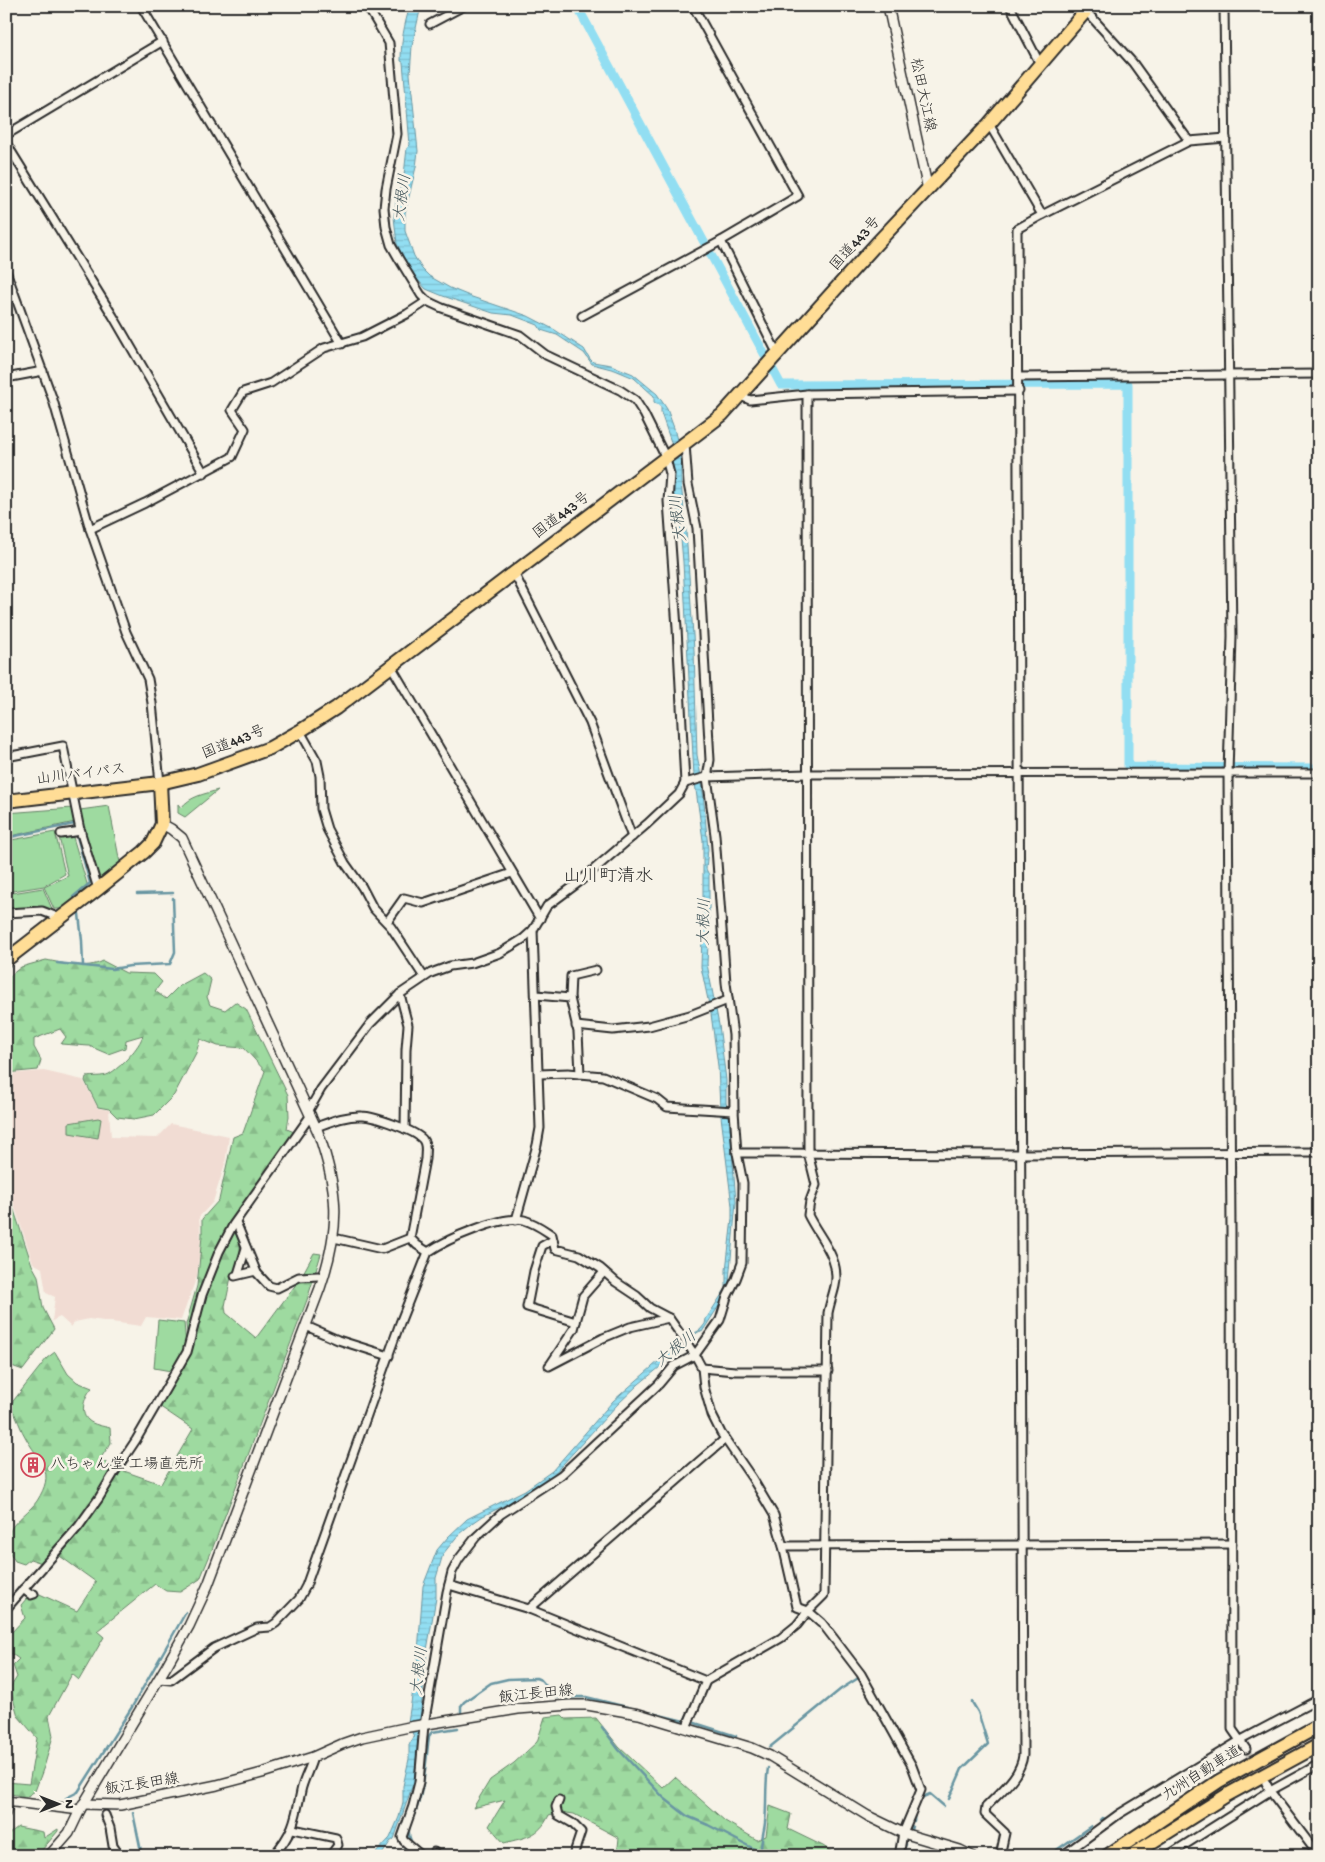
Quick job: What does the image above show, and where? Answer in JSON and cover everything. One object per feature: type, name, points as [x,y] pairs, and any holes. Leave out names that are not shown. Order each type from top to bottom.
[{"type":"highway","name":"国道443号","points":[[160,782],[225,766],[270,748],[336,708],[722,415],[878,242],[989,124],[1088,9]]},
{"type":"highway","name":"山川バイパス","points":[[6,801],[160,782]]},
{"type":"highway","points":[[6,960],[144,852],[159,834],[162,824],[160,782]]},
{"type":"highway","name":"九州自動車道","points":[[1107,1856],[1219,1781],[1319,1726]]},
{"type":"highway","name":"九州自動車道","points":[[1130,1856],[1227,1795],[1319,1745]]},
{"type":"main road","name":"松田大江線","points":[[888,6],[928,190]]},
{"type":"main road","points":[[49,1856],[69,1834],[82,1807],[189,1626],[208,1585],[306,1326],[329,1262],[334,1238],[334,1188],[328,1162],[310,1112],[182,838],[162,824]]},
{"type":"main road","name":"飯江長田線","points":[[7,1801],[82,1807],[120,1805],[262,1774],[313,1757],[362,1737],[409,1727],[518,1710],[587,1705],[639,1714],[733,1741],[770,1756],[868,1816],[904,1833],[960,1850],[972,1856]]},
{"type":"street","points":[[141,6],[342,344]]},
{"type":"street","points":[[6,1609],[78,1526],[99,1498],[188,1351],[202,1295],[219,1252],[236,1222],[310,1112],[321,1089],[370,1024],[400,994],[424,977],[450,966],[472,963],[500,953],[533,930],[547,906],[578,883],[632,837],[679,794],[685,782],[668,501],[670,474],[666,458],[635,400],[620,390],[546,354],[520,335],[426,301],[391,245],[386,227],[384,208],[386,189],[397,134],[389,43],[367,6]]},
{"type":"street","points":[[430,24],[464,6]]},
{"type":"street","points":[[582,316],[721,241],[798,196],[694,6]]},
{"type":"street","points":[[1010,6],[1040,64]]},
{"type":"street","points":[[1224,6],[1232,636],[1228,774],[1232,1729],[1246,1749]]},
{"type":"street","points":[[1088,9],[1133,63],[1189,141]]},
{"type":"street","points":[[6,135],[163,41]]},
{"type":"street","points":[[989,124],[1042,215]]},
{"type":"street","points":[[1000,1856],[1005,1833],[985,1814],[986,1807],[1017,1774],[1022,1763],[1023,1544],[1018,229],[1189,141],[1226,138]]},
{"type":"street","points":[[6,143],[113,316],[204,473]]},
{"type":"street","points":[[721,241],[779,354]]},
{"type":"street","points":[[6,271],[53,400],[90,529],[126,632],[148,679],[160,782]]},
{"type":"street","points":[[90,529],[204,473],[232,457],[245,429],[232,410],[243,392],[271,383],[324,348],[362,337],[407,314],[426,301]]},
{"type":"street","points":[[6,378],[42,371]]},
{"type":"street","points":[[1019,378],[1319,374]]},
{"type":"street","points":[[741,396],[750,400],[808,394],[1019,390]]},
{"type":"street","points":[[686,1728],[706,1681],[780,1638],[797,1625],[824,1595],[828,1313],[830,1298],[835,1286],[836,1266],[808,1215],[810,1201],[816,1185],[808,1153],[808,394]]},
{"type":"street","points":[[422,1856],[404,1841],[402,1837],[419,1782],[423,1725],[449,1585],[452,1572],[459,1559],[476,1538],[502,1514],[561,1474],[659,1384],[674,1366],[695,1354],[720,1320],[727,1297],[742,1263],[743,1183],[732,1111],[733,1034],[728,1000],[715,835],[707,777],[710,760],[696,528],[688,484],[684,444]]},
{"type":"street","points":[[514,574],[590,723],[632,837]]},
{"type":"street","points":[[394,671],[540,919]]},
{"type":"street","points":[[300,731],[317,761],[320,776],[320,808],[327,829],[345,863],[362,887],[373,908],[387,922],[424,977]]},
{"type":"street","points":[[6,757],[63,746],[81,831],[98,889]]},
{"type":"street","points":[[685,782],[707,777],[807,774],[1319,774]]},
{"type":"street","points":[[61,834],[81,831]]},
{"type":"street","points":[[387,922],[404,898],[423,903],[512,873]]},
{"type":"street","points":[[6,913],[42,911],[60,918]]},
{"type":"street","points":[[516,1220],[540,1128],[533,930]]},
{"type":"street","points":[[580,1074],[576,1026],[570,998],[570,976],[596,970]]},
{"type":"street","points":[[400,994],[408,1025],[405,1129]]},
{"type":"street","points":[[536,995],[570,998]]},
{"type":"street","points":[[576,1026],[612,1030],[650,1026],[690,1015],[728,1000]]},
{"type":"street","points":[[538,1074],[568,1073],[603,1076],[657,1099],[667,1107],[732,1111]]},
{"type":"street","points":[[316,1127],[340,1119],[361,1116],[379,1119],[405,1129],[423,1139],[426,1146],[425,1159],[410,1238]]},
{"type":"street","points":[[737,1153],[1319,1152]]},
{"type":"street","points":[[159,1679],[171,1680],[214,1648],[256,1628],[270,1627],[299,1599],[306,1586],[428,1252],[467,1232],[497,1223],[516,1220],[536,1224],[552,1235],[555,1249],[579,1255],[637,1296],[650,1308],[669,1318],[695,1354],[702,1368],[704,1388],[712,1415],[725,1439],[752,1478],[774,1515],[784,1546],[797,1607],[808,1611],[822,1623],[861,1674],[912,1766],[921,1790],[904,1833],[899,1856]]},
{"type":"street","points":[[236,1222],[256,1271],[265,1284],[273,1288],[281,1287],[299,1277],[318,1276]]},
{"type":"street","points":[[334,1238],[382,1249],[410,1238]]},
{"type":"street","points":[[410,1238],[428,1252]]},
{"type":"street","points":[[553,1240],[542,1246],[534,1271],[527,1307],[576,1322]]},
{"type":"street","points":[[246,1248],[236,1275],[256,1271]]},
{"type":"street","points":[[604,1272],[583,1296],[574,1330],[549,1366],[603,1338],[630,1327],[669,1318]]},
{"type":"street","points":[[306,1326],[338,1340],[389,1356]]},
{"type":"street","points":[[702,1368],[735,1371],[828,1371]]},
{"type":"street","points":[[529,1609],[725,1439]]},
{"type":"street","points":[[784,1546],[1232,1544]]},
{"type":"street","points":[[449,1585],[529,1609],[706,1681]]},
{"type":"street","points":[[23,1589],[31,1595],[34,1594]]},
{"type":"street","points":[[1062,1856],[1119,1814],[1240,1740],[1319,1699]]},
{"type":"street","points":[[273,1856],[293,1829],[301,1791],[313,1757]]},
{"type":"street","points":[[1167,1856],[1270,1791],[1319,1764]]},
{"type":"street","points":[[1266,1783],[1316,1852],[1315,1856]]},
{"type":"street","points":[[559,1800],[556,1807],[558,1815],[572,1823],[581,1832],[573,1856]]},
{"type":"street","points":[[6,1813],[7,1801]]},
{"type":"street","points":[[105,1815],[110,1828],[113,1846],[120,1856]]},
{"type":"street","points":[[293,1829],[336,1838],[338,1845],[330,1856]]},
{"type":"shaded area","points":[[44,1071],[83,1080],[98,1108],[109,1110],[111,1137],[157,1138],[171,1124],[229,1136],[225,1164],[213,1202],[199,1217],[201,1239],[197,1276],[181,1320],[146,1317],[141,1326],[89,1319],[75,1322],[71,1327],[60,1317],[52,1321],[55,1297],[46,1293],[42,1268],[33,1263],[6,1180],[6,1074]]},
{"type":"green space","points":[[218,790],[185,817],[178,813],[178,804],[181,808],[193,798]]},
{"type":"green space","points":[[109,806],[120,863],[98,880],[80,810]]},
{"type":"green space","points":[[73,808],[75,822],[6,837],[6,813]]},
{"type":"green space","points":[[55,832],[65,874],[44,886],[6,892],[6,841]]},
{"type":"green space","points":[[72,834],[88,887],[61,909],[54,909],[44,887],[68,876],[59,837]]},
{"type":"green space","points":[[43,888],[52,909],[6,910],[6,894]]},
{"type":"green space","points":[[46,960],[82,965],[97,964],[103,961],[126,973],[154,974],[162,982],[155,991],[166,999],[179,986],[203,973],[211,980],[207,997],[210,1005],[225,1010],[235,1002],[246,1009],[288,1095],[289,1116],[287,1129],[294,1132],[232,1223],[188,1343],[186,1324],[197,1286],[202,1219],[219,1200],[233,1137],[243,1133],[265,1071],[244,1048],[218,1046],[200,1039],[196,1053],[174,1095],[154,1115],[134,1119],[117,1117],[109,1109],[98,1107],[85,1081],[86,1077],[104,1076],[114,1071],[134,1051],[143,1035],[126,1040],[125,1048],[108,1054],[89,1046],[61,1044],[66,1037],[60,1029],[34,1039],[34,1047],[41,1060],[38,1070],[6,1073],[6,979],[21,967]]},
{"type":"green space","points":[[101,1119],[98,1138],[69,1133],[69,1123]]},
{"type":"green space","points":[[6,1186],[32,1265],[38,1276],[43,1308],[54,1329],[23,1370],[6,1364]]},
{"type":"green space","points":[[235,1228],[240,1245],[240,1260],[231,1277],[225,1306],[226,1313],[256,1338],[300,1279],[314,1253],[321,1254],[307,1300],[210,1555],[200,1579],[180,1592],[166,1591],[155,1584],[97,1631],[104,1637],[79,1680],[72,1674],[49,1716],[53,1736],[35,1791],[26,1797],[6,1793],[6,1782],[29,1784],[37,1738],[18,1716],[10,1688],[17,1677],[13,1665],[19,1659],[6,1650],[6,1631],[10,1634],[25,1618],[21,1605],[33,1591],[77,1611],[96,1582],[57,1554],[92,1514],[121,1470],[161,1484],[193,1429],[159,1406],[192,1349],[201,1307],[210,1281]]},
{"type":"green space","points":[[158,1320],[184,1323],[186,1345],[171,1371],[154,1368]]},
{"type":"green space","points":[[55,1352],[68,1374],[77,1382],[92,1388],[85,1399],[83,1408],[85,1417],[90,1422],[110,1428],[111,1443],[100,1459],[114,1468],[90,1506],[42,1563],[30,1559],[24,1564],[15,1561],[7,1548],[11,1529],[37,1501],[43,1491],[46,1475],[10,1405],[47,1358]]},
{"type":"green space","points":[[562,1715],[566,1719],[596,1718],[619,1747],[663,1788],[675,1777],[725,1821],[757,1840],[766,1836],[770,1806],[791,1814],[788,1829],[823,1846],[838,1856],[689,1856],[686,1854],[679,1856],[617,1856],[619,1838],[574,1814],[560,1812],[549,1815],[541,1828],[531,1835],[504,1843],[489,1826],[505,1800],[473,1808],[490,1780],[514,1763],[537,1742],[545,1717]]},
{"type":"green space","points":[[18,1827],[43,1832],[44,1838],[58,1829],[58,1831],[37,1856],[6,1856],[6,1836]]},
{"type":"water","name":"大根川","points":[[410,6],[421,6],[412,46],[410,74],[418,151],[405,213],[405,231],[414,256],[422,269],[429,276],[450,288],[528,316],[555,330],[584,349],[593,362],[611,365],[633,374],[657,394],[667,409],[674,428],[681,457],[681,483],[694,650],[697,755],[702,781],[708,849],[706,869],[709,875],[707,964],[719,1025],[726,1080],[726,1103],[729,1113],[736,1202],[729,1281],[724,1298],[702,1332],[700,1331],[692,1336],[686,1346],[639,1384],[617,1405],[552,1476],[523,1496],[483,1516],[470,1525],[459,1534],[443,1554],[436,1578],[436,1598],[427,1650],[414,1781],[394,1839],[381,1856],[373,1856],[390,1838],[403,1802],[403,1786],[409,1759],[409,1745],[414,1737],[408,1722],[417,1665],[423,1586],[437,1550],[467,1519],[525,1490],[552,1471],[613,1401],[691,1333],[693,1334],[700,1330],[726,1288],[726,1270],[732,1219],[720,1108],[718,1066],[711,1014],[701,967],[703,840],[694,776],[683,562],[679,515],[674,495],[671,442],[661,413],[661,407],[654,402],[654,396],[634,378],[615,370],[592,364],[584,353],[557,335],[541,330],[538,325],[512,315],[493,313],[426,289],[410,271],[397,244],[394,217],[404,175],[407,148],[410,145],[403,62],[401,61],[403,34]]},
{"type":"waterway","points":[[577,6],[781,385],[1128,384],[1128,767],[1319,768]]},
{"type":"waterway","points":[[6,838],[74,824],[75,828]]},
{"type":"waterway","points":[[73,897],[90,883],[76,833]]},
{"type":"waterway","points":[[137,894],[173,893]]},
{"type":"waterway","points":[[57,963],[112,969],[170,964],[175,952],[173,898]]},
{"type":"waterway","points":[[79,914],[83,966]]},
{"type":"waterway","points":[[6,924],[9,941],[6,945]]},
{"type":"waterway","points":[[66,1798],[78,1792],[132,1707],[186,1612]]},
{"type":"waterway","points":[[770,1747],[841,1689],[860,1677]]},
{"type":"waterway","points":[[461,1713],[461,1706],[464,1702],[491,1683],[508,1679],[536,1678],[541,1680],[556,1697],[586,1697],[684,1721],[694,1702]]},
{"type":"waterway","points":[[949,1799],[962,1769],[988,1744],[978,1712],[972,1702]]},
{"type":"waterway","points":[[695,1723],[736,1736]]},
{"type":"waterway","points":[[602,1727],[619,1750],[664,1798],[687,1816],[758,1851]]},
{"type":"waterway","points":[[411,1841],[409,1828],[422,1790],[429,1736],[432,1732],[458,1728]]},
{"type":"waterway","points":[[744,1856],[761,1850],[765,1823],[768,1768]]},
{"type":"waterway","points":[[918,1805],[923,1797],[930,1794],[944,1806]]},
{"type":"waterway","points":[[914,1821],[915,1810]]},
{"type":"waterway","points":[[1100,1820],[1102,1818],[1107,1819],[1115,1812]]},
{"type":"waterway","points":[[133,1813],[142,1856]]},
{"type":"waterway","points":[[911,1830],[912,1826]]},
{"type":"waterway","points":[[1048,1856],[1091,1826]]},
{"type":"waterway","points":[[902,1854],[906,1844]]},
{"type":"waterway","points":[[401,1856],[405,1848]]},
{"type":"waterway","points":[[190,1856],[195,1851],[214,1856]]},
{"type":"waterway","points":[[693,1854],[697,1856]]},
{"type":"tunnel","points":[[1246,1749],[1263,1778]]},
{"type":"place","name":"八ちゃん堂 工場直売所","points":[[33,1465]]},
{"type":"district","name":"山川町清水","points":[[608,877]]}]
